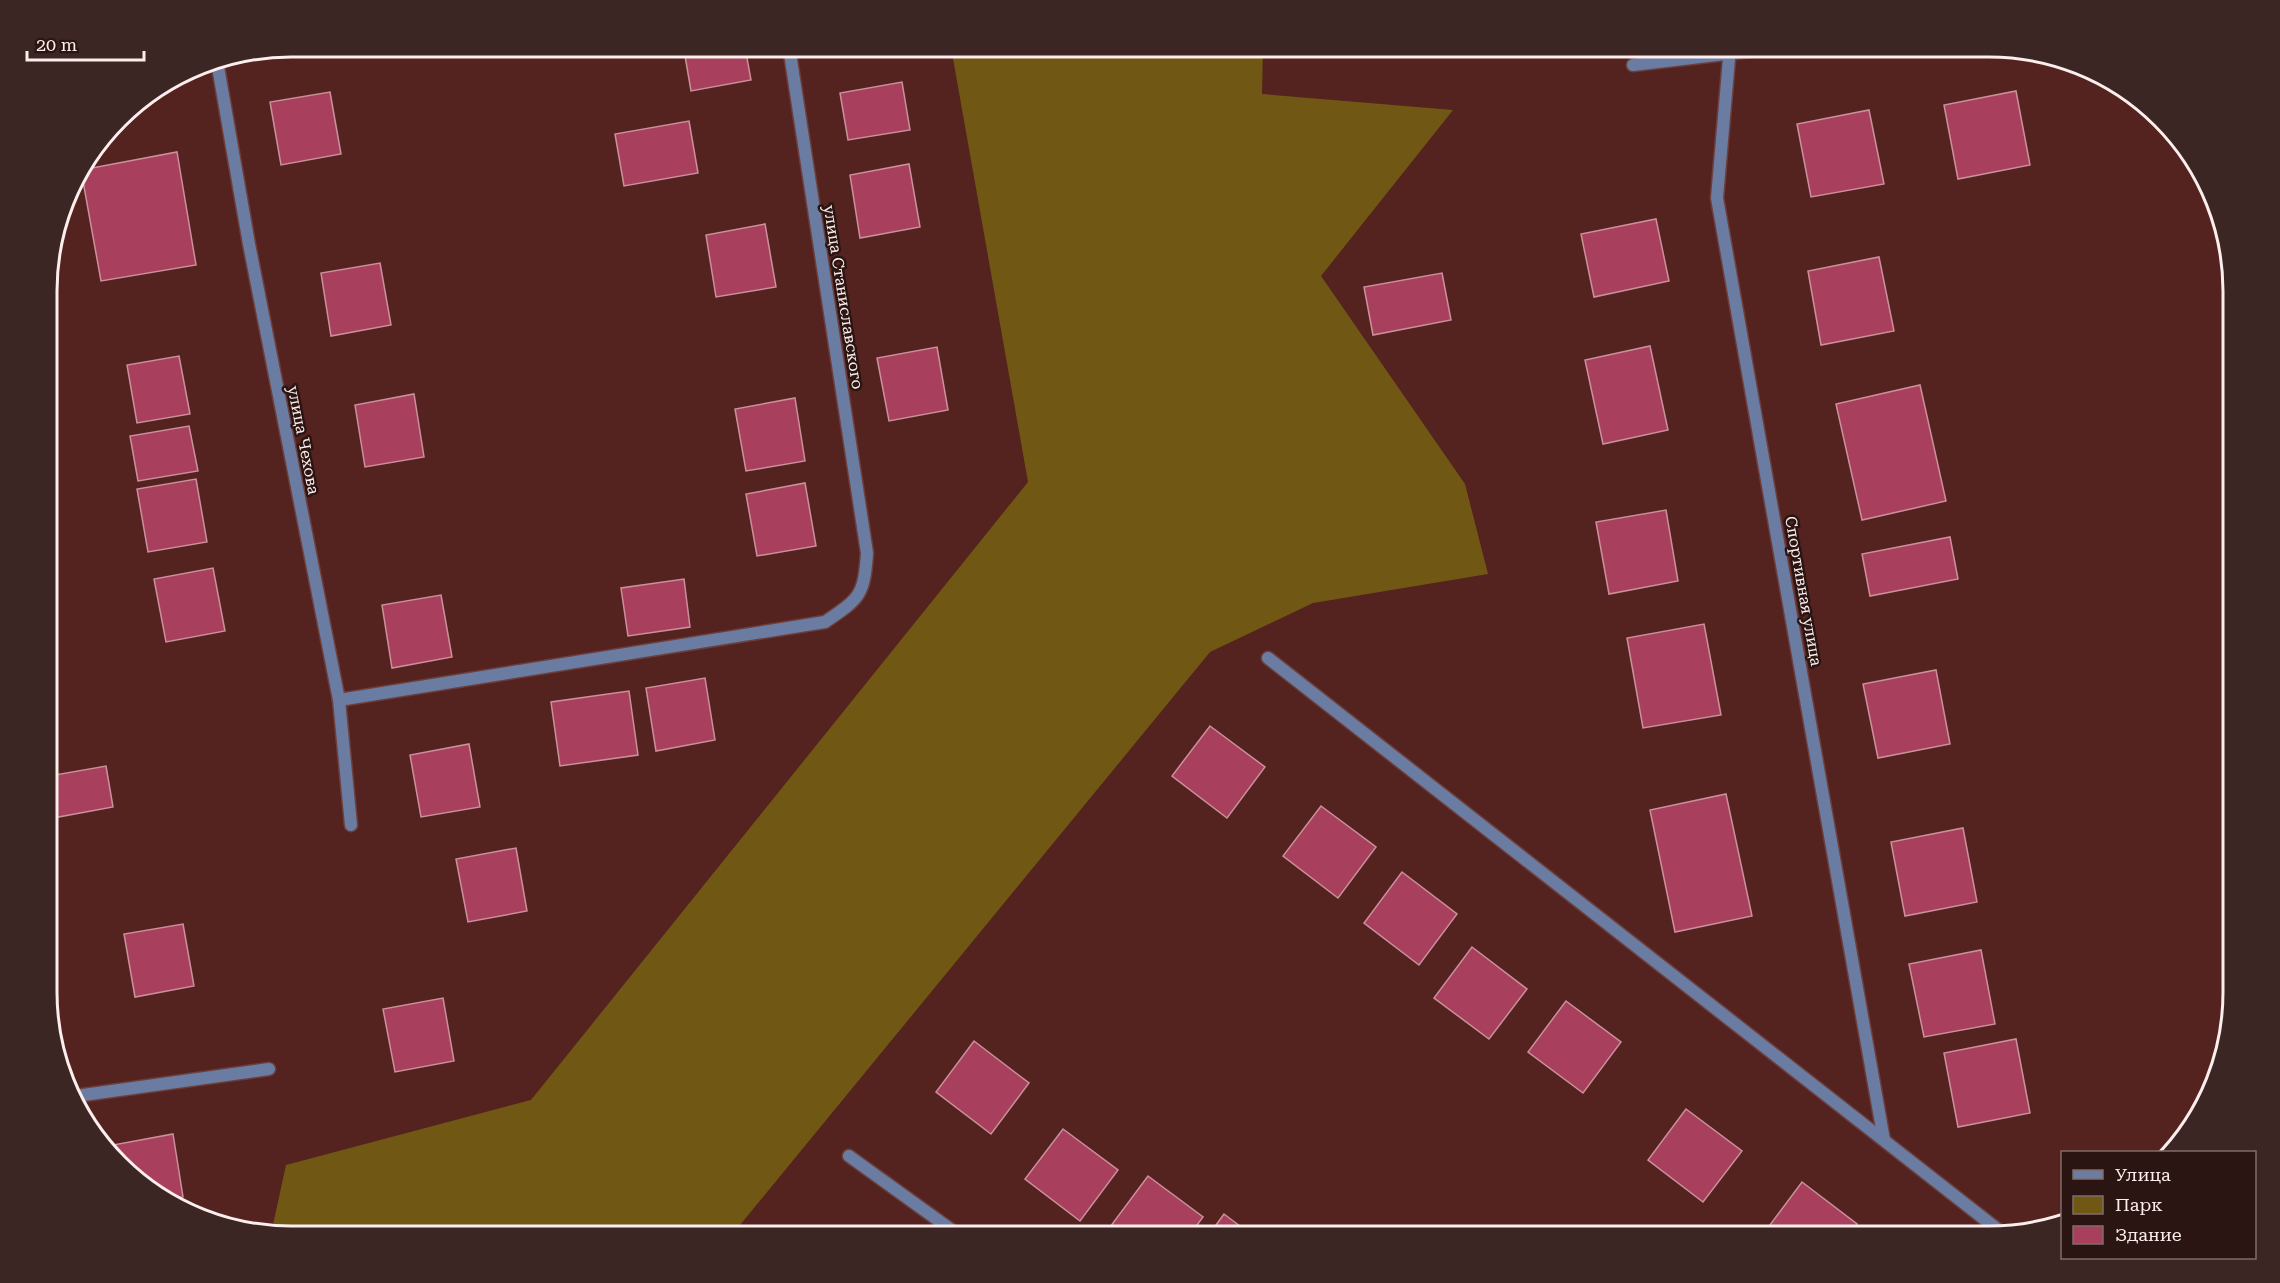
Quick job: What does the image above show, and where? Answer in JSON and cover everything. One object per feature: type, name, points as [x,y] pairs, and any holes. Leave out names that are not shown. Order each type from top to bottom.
[{"type":"street","name":"улица Станиславского","points":[[339,700],[825,622],[850,605],[864,586],[867,553],[791,57]]},
{"type":"street","points":[[1633,65],[1685,57]]},
{"type":"street","name":"Спортивная улица","points":[[1729,57],[1717,198],[1884,1140]]},
{"type":"street","name":"улица Чехова","points":[[218,68],[249,244],[339,700],[351,825]]},
{"type":"street","points":[[1268,658],[1993,1226]]},
{"type":"street","points":[[81,1095],[269,1070]]},
{"type":"street","points":[[849,1156],[946,1226]]},
{"type":"green space","points":[[953,57],[1263,57],[1262,94],[1453,110],[1321,276],[1465,484],[1488,574],[1313,603],[1210,652],[739,1226],[273,1225],[286,1165],[531,1100],[1028,482]]},
{"type":"building","points":[[685,57],[747,57],[751,80],[691,91]]},
{"type":"building","points":[[902,82],[910,130],[848,140],[840,93]]},
{"type":"building","points":[[2016,91],[2030,165],[1958,179],[1944,105]]},
{"type":"building","points":[[330,92],[341,154],[281,165],[270,102]]},
{"type":"building","points":[[1869,110],[1884,184],[1811,197],[1797,124]]},
{"type":"building","points":[[689,121],[698,173],[624,186],[615,134]]},
{"type":"building","points":[[177,152],[196,265],[101,281],[83,183],[92,168]]},
{"type":"building","points":[[909,164],[920,227],[860,238],[850,175]]},
{"type":"building","points":[[1656,219],[1669,281],[1594,297],[1581,234]]},
{"type":"building","points":[[765,224],[776,287],[716,297],[706,235]]},
{"type":"building","points":[[1879,257],[1894,331],[1821,345],[1808,271]]},
{"type":"building","points":[[380,263],[391,325],[331,336],[321,273]]},
{"type":"building","points":[[1442,273],[1451,320],[1373,335],[1364,287]]},
{"type":"building","points":[[1650,346],[1668,430],[1603,444],[1585,360]]},
{"type":"building","points":[[937,347],[948,410],[889,421],[877,358]]},
{"type":"building","points":[[179,356],[190,414],[137,423],[127,365]]},
{"type":"building","points":[[1920,385],[1946,501],[1862,520],[1836,404]]},
{"type":"building","points":[[414,394],[424,457],[365,467],[355,405]]},
{"type":"building","points":[[795,398],[805,461],[746,471],[735,409]]},
{"type":"building","points":[[189,426],[198,471],[138,481],[130,436]]},
{"type":"building","points":[[196,479],[207,542],[148,552],[137,489]]},
{"type":"building","points":[[805,483],[816,546],[757,556],[746,494]]},
{"type":"building","points":[[1666,510],[1678,581],[1609,594],[1596,522]]},
{"type":"building","points":[[1950,537],[1958,579],[1870,596],[1862,554]]},
{"type":"building","points":[[213,568],[225,631],[166,642],[154,579]]},
{"type":"building","points":[[684,579],[690,627],[628,636],[621,588]]},
{"type":"building","points":[[441,595],[452,657],[392,668],[382,605]]},
{"type":"building","points":[[1704,624],[1721,715],[1643,728],[1627,638]]},
{"type":"building","points":[[1936,670],[1950,744],[1878,758],[1863,684]]},
{"type":"building","points":[[705,678],[715,740],[656,751],[646,688]]},
{"type":"building","points":[[629,691],[638,755],[560,766],[551,702]]},
{"type":"building","points":[[1210,726],[1265,767],[1227,818],[1172,776]]},
{"type":"building","points":[[469,744],[480,807],[421,817],[410,755]]},
{"type":"building","points":[[106,766],[113,807],[57,817],[57,775]]},
{"type":"building","points":[[1726,794],[1752,916],[1675,932],[1650,810]]},
{"type":"building","points":[[1321,806],[1376,847],[1338,898],[1283,856]]},
{"type":"building","points":[[1963,828],[1977,902],[1905,916],[1891,842]]},
{"type":"building","points":[[516,848],[527,911],[468,922],[456,859]]},
{"type":"building","points":[[1402,872],[1457,914],[1419,965],[1364,923]]},
{"type":"building","points":[[183,924],[194,986],[135,997],[124,934]]},
{"type":"building","points":[[1472,947],[1527,989],[1489,1039],[1434,998]]},
{"type":"building","points":[[1981,950],[1995,1024],[1924,1037],[1909,964]]},
{"type":"building","points":[[443,998],[454,1061],[395,1072],[383,1009]]},
{"type":"building","points":[[1566,1001],[1621,1042],[1583,1093],[1528,1052]]},
{"type":"building","points":[[2016,1039],[2030,1113],[1958,1127],[1944,1053]]},
{"type":"building","points":[[974,1041],[1029,1083],[991,1134],[936,1092]]},
{"type":"building","points":[[1686,1109],[1742,1151],[1703,1202],[1648,1160]]},
{"type":"building","points":[[1063,1129],[1118,1170],[1080,1221],[1025,1179]]},
{"type":"building","points":[[173,1134],[183,1197],[174,1195],[148,1178],[114,1145]]},
{"type":"building","points":[[1148,1176],[1203,1217],[1196,1226],[1111,1226]]},
{"type":"building","points":[[1802,1182],[1857,1224],[1856,1226],[1769,1226]]},
{"type":"building","points":[[1224,1214],[1240,1226],[1215,1226]]}]
